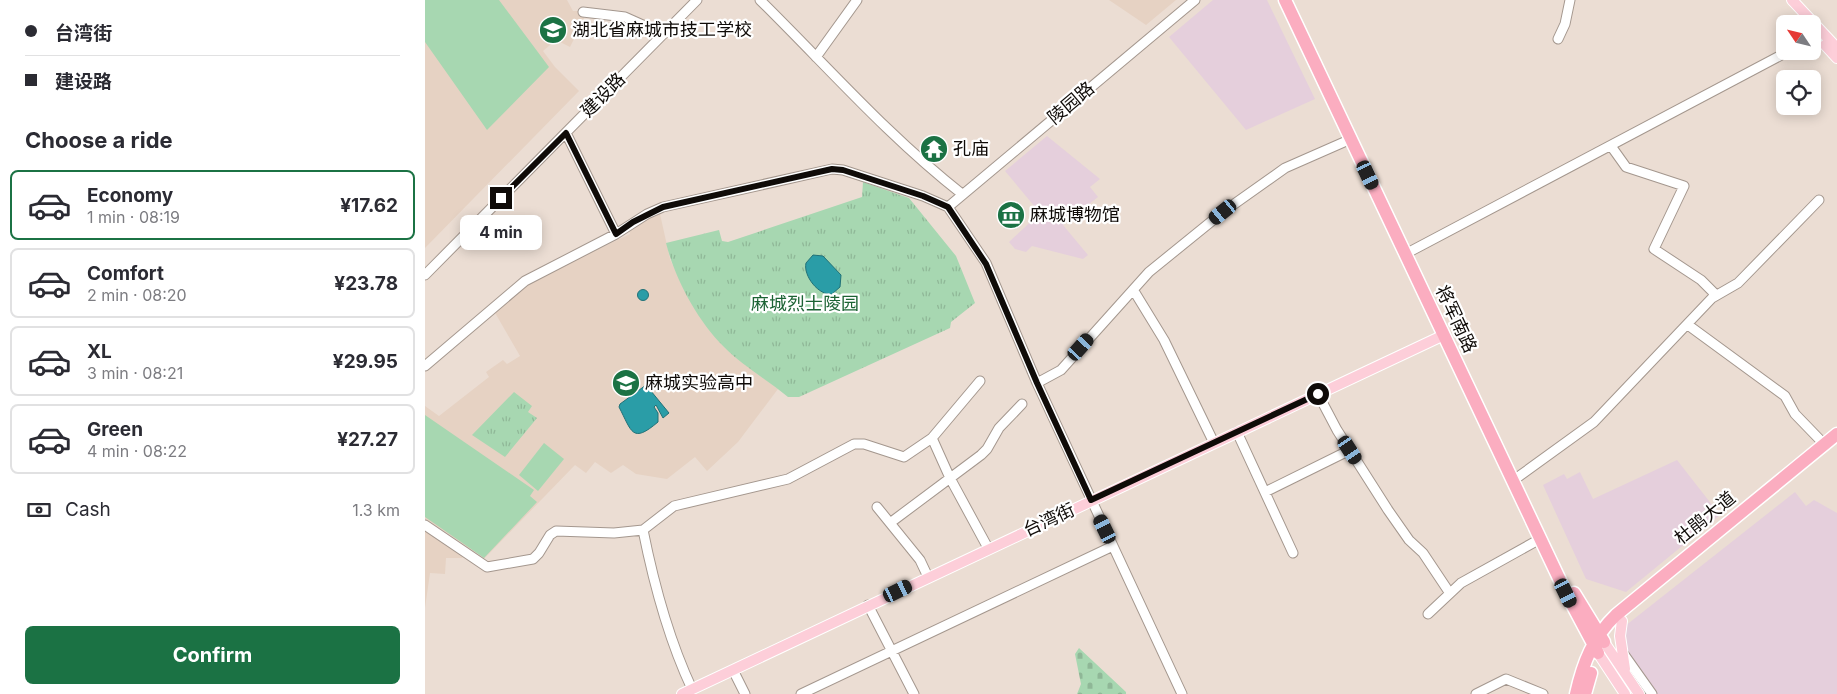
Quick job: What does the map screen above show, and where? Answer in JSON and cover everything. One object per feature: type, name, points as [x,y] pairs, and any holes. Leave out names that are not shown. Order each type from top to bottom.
[{"type":"highway","name":"将军南路","points":[[1285,0],[1581,624],[1599,643]]},
{"type":"highway","name":"将军南路","points":[[1292,0],[1599,643]]},
{"type":"highway","name":"杜鹃大道","points":[[1599,643],[1622,621],[1831,444],[1837,434]]},
{"type":"highway","name":"杜鹃大道","points":[[1599,643],[1616,614],[1831,444]]},
{"type":"highway","points":[[1576,694],[1587,657],[1599,643]]},
{"type":"highway","points":[[1585,694],[1599,643]]},
{"type":"main road","points":[[1783,0],[1797,15]]},
{"type":"main road","points":[[1792,0],[1802,15]]},
{"type":"main road","points":[[1821,38],[1837,48]]},
{"type":"main road","points":[[1821,40],[1837,58]]},
{"type":"main road","name":"台湾街","points":[[682,694],[988,548],[1444,335]]},
{"type":"main road","points":[[1622,621],[1620,636],[1626,675]]},
{"type":"main road","points":[[1599,643],[1639,694]]},
{"type":"main road","points":[[1599,643],[1625,694]]},
{"type":"street","points":[[760,0],[868,112],[934,172],[962,194]]},
{"type":"street","points":[[816,57],[857,0]]},
{"type":"street","name":"陵园路","points":[[948,207],[1195,0]]},
{"type":"street","points":[[1558,39],[1565,24],[1570,0]]},
{"type":"street","name":"建设路","points":[[425,275],[663,34],[692,2]]},
{"type":"street","points":[[583,12],[625,16],[663,34]]},
{"type":"street","points":[[1411,251],[1776,58]]},
{"type":"street","points":[[566,133],[616,234]]},
{"type":"street","points":[[1037,383],[1061,370],[1134,291],[1149,272],[1223,212],[1270,178],[1301,160],[1351,140]]},
{"type":"street","points":[[1611,146],[1626,167],[1684,186],[1654,249],[1701,280],[1717,295]]},
{"type":"street","points":[[425,366],[525,281],[616,234],[633,222],[663,207],[832,169],[843,170],[923,196],[948,207],[986,264],[1037,383],[1182,694]]},
{"type":"street","points":[[1518,476],[1594,422],[1717,295],[1738,283],[1819,200]]},
{"type":"street","points":[[1134,291],[1163,340],[1214,443]]},
{"type":"street","points":[[1688,325],[1785,396],[1795,414],[1831,444]]},
{"type":"street","points":[[425,525],[484,566],[492,568],[533,559],[550,535],[556,531],[614,533],[643,530],[674,506],[788,479],[854,444],[864,444],[904,457],[932,438],[980,381]]},
{"type":"street","points":[[1318,394],[1350,450],[1409,540],[1423,553],[1449,592]]},
{"type":"street","points":[[890,523],[987,449],[999,428],[1022,404]]},
{"type":"street","points":[[1237,432],[1293,553]]},
{"type":"street","points":[[932,438],[950,478],[988,548]]},
{"type":"street","points":[[1265,492],[1350,450]]},
{"type":"street","points":[[877,507],[920,560],[928,577]]},
{"type":"street","points":[[643,530],[654,585],[677,658],[692,689]]},
{"type":"street","points":[[1428,614],[1449,592],[1461,583],[1540,539]]},
{"type":"street","points":[[801,694],[1113,546]]},
{"type":"street","points":[[868,605],[913,694]]},
{"type":"street","points":[[1622,652],[1652,694]]},
{"type":"street","points":[[733,670],[745,694]]},
{"type":"street","points":[[1476,694],[1506,679],[1543,694]]},
{"type":"shaded area","points":[[425,0],[567,0],[573,11],[584,11],[584,19],[570,47],[556,40],[543,51],[555,67],[579,91],[425,248]]},
{"type":"shaded area","points":[[1109,0],[1176,0],[1146,25]]},
{"type":"shaded area","points":[[1213,0],[1267,0],[1315,99],[1246,130],[1169,37]]},
{"type":"shaded area","points":[[1047,136],[1100,179],[1090,187],[1098,197],[1063,225],[1088,255],[1083,259],[1032,246],[1026,252],[1015,249],[1009,242],[1040,213],[1005,171]]},
{"type":"shaded area","name":"麻城实验高中","points":[[660,214],[670,259],[682,285],[702,319],[724,347],[778,389],[738,442],[707,471],[695,457],[667,479],[636,474],[623,465],[611,473],[595,462],[586,473],[575,465],[481,562],[425,522],[425,406],[439,416],[489,377],[486,372],[503,360],[507,364],[520,356],[494,311],[538,278],[630,234],[628,227]]},
{"type":"shaded area","points":[[1677,460],[1720,515],[1626,592],[1586,579],[1543,485],[1564,474],[1567,479],[1580,472],[1593,499]]},
{"type":"shaded area","points":[[1795,492],[1806,506],[1814,500],[1837,513],[1837,694],[1657,694],[1628,654],[1625,626]]},
{"type":"shaded area","points":[[425,528],[464,555],[462,558],[446,558],[445,574],[430,573],[425,608]]},
{"type":"green space","points":[[425,0],[499,0],[549,67],[487,130],[425,42]]},
{"type":"green space","name":"麻城烈士陵园","points":[[863,182],[909,198],[956,256],[975,303],[951,322],[950,328],[799,397],[788,397],[739,360],[714,336],[696,312],[681,285],[666,243],[719,230],[722,241],[728,242],[862,197]]},
{"type":"green space","points":[[514,392],[532,406],[528,412],[537,418],[505,457],[472,435]]},
{"type":"green space","points":[[425,415],[534,490],[530,496],[537,502],[484,558],[425,517]]},
{"type":"green space","points":[[544,443],[564,459],[538,491],[519,475]]},
{"type":"green space","points":[[1079,648],[1126,694],[1077,694],[1081,684],[1075,654]]},
{"type":"water","points":[[813,255],[823,256],[841,275],[840,287],[832,294],[822,292],[809,279],[806,263]]},
{"type":"water","points":[[643,289],[649,295],[643,301],[637,295]]},
{"type":"water","points":[[646,385],[669,413],[663,418],[656,405],[654,407],[658,413],[658,422],[638,434],[630,429],[619,407],[620,404]]},
{"type":"place","name":"湖北省麻城市技工学校","points":[[553,30]]},
{"type":"place","name":"孔庙","points":[[934,149]]},
{"type":"place","name":"麻城博物馆","points":[[1011,215]]},
{"type":"place","name":"麻城实验高中","points":[[626,383]]},
{"type":"route","points":[[501,198],[566,133],[616,234],[633,222],[663,207],[735,193],[787,178],[832,169],[843,170],[923,196],[948,207],[986,264],[1037,383],[1091,500],[1318,394]]}]
